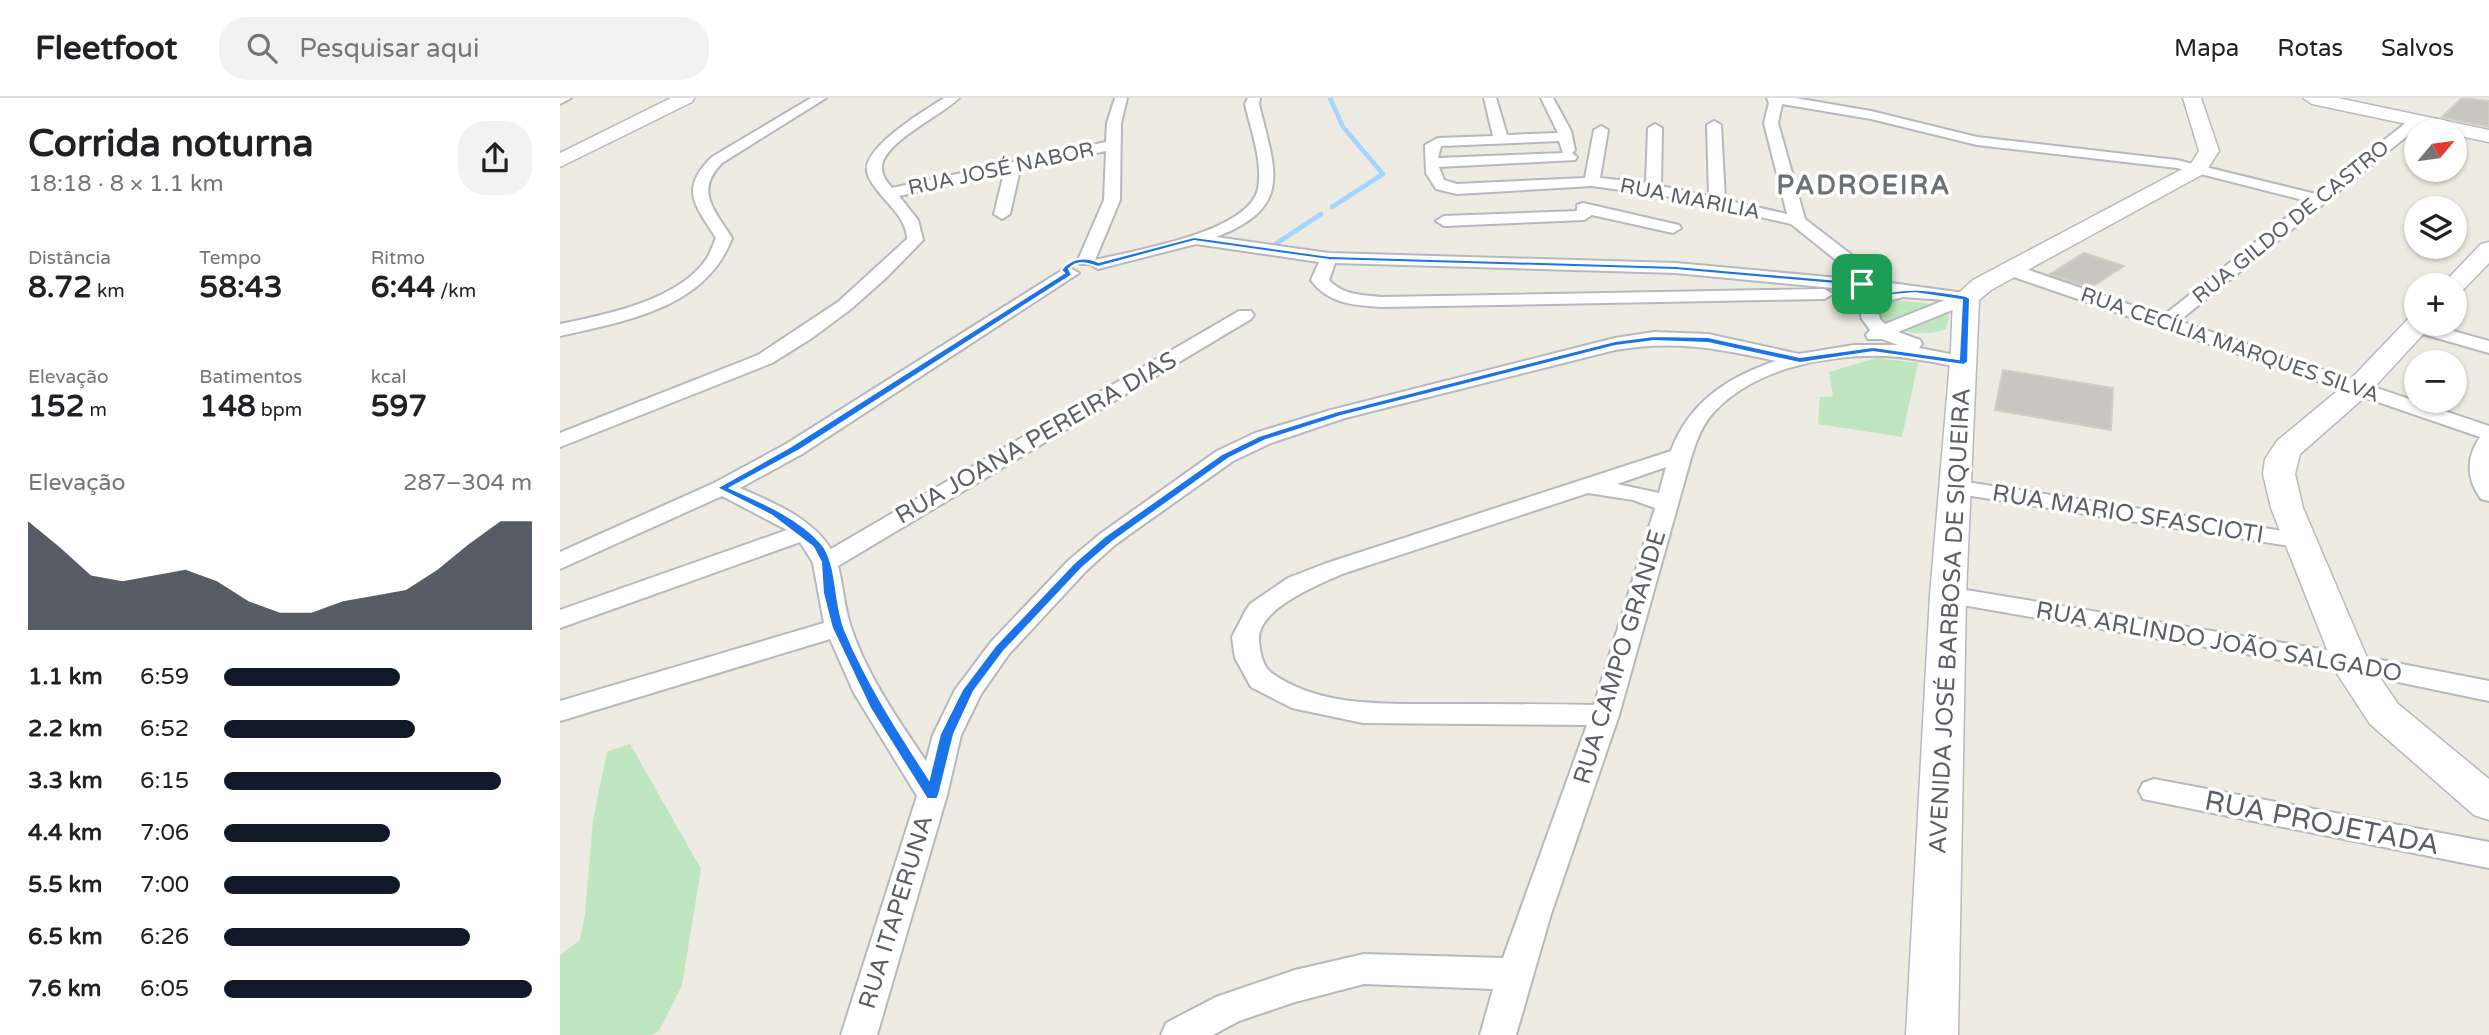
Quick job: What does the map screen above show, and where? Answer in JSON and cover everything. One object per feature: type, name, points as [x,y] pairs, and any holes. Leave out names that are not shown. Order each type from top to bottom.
[{"type":"main road","points":[[560,161],[685,98]]},
{"type":"main road","points":[[1966,298],[1982,285],[2198,169],[2209,151],[2192,98]]},
{"type":"main road","points":[[2312,98],[2408,119]]},
{"type":"main road","points":[[2468,132],[2489,136]]},
{"type":"main road","points":[[2467,275],[2483,262]]},
{"type":"main road","name":"AVENIDA JOSÉ BARBOSA DE SIQUEIRA","points":[[1932,1035],[1948,595],[1966,298]]},
{"type":"main road","points":[[2407,336],[2357,389],[2288,448],[2281,459],[2279,474],[2287,508],[2350,663],[2384,714],[2489,803]]},
{"type":"street","points":[[560,100],[565,98]]},
{"type":"street","points":[[560,330],[638,311],[673,295],[706,272],[722,252],[724,238],[704,206],[699,183],[702,173],[716,160],[820,98]]},
{"type":"street","points":[[560,441],[744,369],[802,337],[846,304],[915,240],[910,220],[874,171],[874,163],[879,154],[916,123],[953,98]]},
{"type":"street","points":[[1092,262],[1112,200],[1112,145],[1115,112],[1121,98]]},
{"type":"street","points":[[560,561],[722,488],[794,449],[1070,273],[1065,270],[1068,265],[1194,239],[1242,219],[1262,201],[1266,168],[1252,104],[1254,98]]},
{"type":"street","points":[[1547,98],[1565,137],[1570,157],[1584,183]]},
{"type":"street","points":[[1773,98],[1871,115],[1976,141],[2156,161],[2320,200]]},
{"type":"street","points":[[1773,98],[1776,103],[1772,123],[1797,220],[1856,270],[1867,312],[1881,332],[1912,344],[1964,356]]},
{"type":"street","points":[[1490,101],[1501,139]]},
{"type":"street","points":[[1714,125],[1717,201]]},
{"type":"street","points":[[1653,188],[1655,128]]},
{"type":"street","points":[[1586,217],[1584,183],[1601,130]]},
{"type":"street","name":"RUA GILDO DE CASTRO","points":[[2165,323],[2404,132]]},
{"type":"street","points":[[1565,137],[1438,142],[1432,145],[1432,163],[1570,157]]},
{"type":"street","name":"RUA JOSÉ NABOR","points":[[890,193],[1112,145]]},
{"type":"street","name":"RUA MARILIA","points":[[1432,163],[1436,183],[1446,188],[1584,183],[1653,188],[1797,220]]},
{"type":"street","points":[[1002,214],[1013,167]]},
{"type":"street","points":[[1444,221],[1586,217],[1673,228]]},
{"type":"street","points":[[1194,239],[1329,258],[1676,268],[1864,293],[1915,290],[1966,298]]},
{"type":"street","points":[[1329,258],[1320,280],[1324,286],[1345,297],[1358,300],[1679,297],[1812,287]]},
{"type":"street","points":[[1676,268],[1679,297]]},
{"type":"street","name":"RUA CECÍLIA MARQUES SILVA","points":[[2011,270],[2489,433]]},
{"type":"street","name":"RUA CAMPO GRANDE","points":[[1499,1035],[1513,974],[1605,715],[1668,505],[1679,456],[1695,421],[1709,405],[1752,378],[1966,298]]},
{"type":"street","name":"RUA JOANA PEREIRA DIAS","points":[[827,562],[1245,316]]},
{"type":"street","points":[[2453,336],[2489,347]]},
{"type":"street","name":"RUA ITAPERUNA","points":[[859,1035],[932,795],[947,734],[969,690],[1000,648],[1078,565],[1108,539],[1225,456],[1263,438],[1338,414],[1615,344],[1654,338],[1708,340],[1813,357]]},
{"type":"street","name":"RUA CAMPO GRANDE","points":[[1813,357],[1873,349],[1964,356]]},
{"type":"street","points":[[2489,439],[2483,448],[2478,466],[2489,495]]},
{"type":"street","points":[[1605,715],[1363,713],[1302,701],[1261,680],[1248,658],[1245,637],[1258,610],[1297,584],[1333,569],[1679,456]]},
{"type":"street","name":"RUA MARIO SFASCIOTI","points":[[1954,487],[2302,541]]},
{"type":"street","points":[[722,488],[775,512],[804,532],[817,545],[827,562],[829,593],[838,628],[877,708],[932,795]]},
{"type":"street","points":[[1582,489],[1628,491],[1649,496],[1668,505]]},
{"type":"street","points":[[560,619],[804,532]]},
{"type":"street","name":"RUA ARLINDO JOÃO SALGADO","points":[[1948,595],[2350,663],[2489,691]]},
{"type":"street","points":[[560,711],[838,628]]},
{"type":"street","name":"RUA PROJETADA","points":[[2154,791],[2489,855]]},
{"type":"street","points":[[1180,1035],[1229,1008],[1295,986],[1364,969],[1513,974]]},
{"type":"green space","points":[[1896,300],[1931,304],[1949,316],[1946,329],[1916,333],[1889,324],[1874,310]]},
{"type":"green space","points":[[1876,358],[1918,363],[1902,437],[1818,424],[1820,397],[1833,396],[1829,372]]},
{"type":"green space","points":[[630,744],[701,869],[682,985],[659,1031],[652,1035],[560,1035],[560,955],[580,940],[585,914],[593,820],[607,752]]},
{"type":"building","points":[[2462,98],[2489,101],[2489,127],[2468,123],[2468,119],[2442,117]]},
{"type":"building","points":[[2084,253],[2124,266],[2090,288],[2050,274]]},
{"type":"building","points":[[2003,370],[2113,388],[2111,430],[1995,410]]},
{"type":"waterway","points":[[1330,98],[1343,127],[1383,174],[1332,207]]},
{"type":"waterway","points":[[1274,245],[1321,214]]},
{"type":"district","name":"PADROEIRA","points":[[1864,185]]},
{"type":"route","points":[[1194,239],[1329,258],[1676,268],[1862,284],[1867,302],[1890,293],[1915,290],[1966,298],[1964,362],[1873,349],[1825,354],[1800,360],[1708,340],[1654,338],[1615,344],[1338,414],[1263,438],[1225,456],[1108,539],[1078,565],[1000,648],[969,690],[947,734],[932,795],[877,708],[838,628],[829,593],[827,562],[817,545],[804,532],[775,512],[722,488],[794,449],[1070,273],[1066,272],[1065,267],[1071,263],[1087,260],[1098,264],[1194,239]]}]
